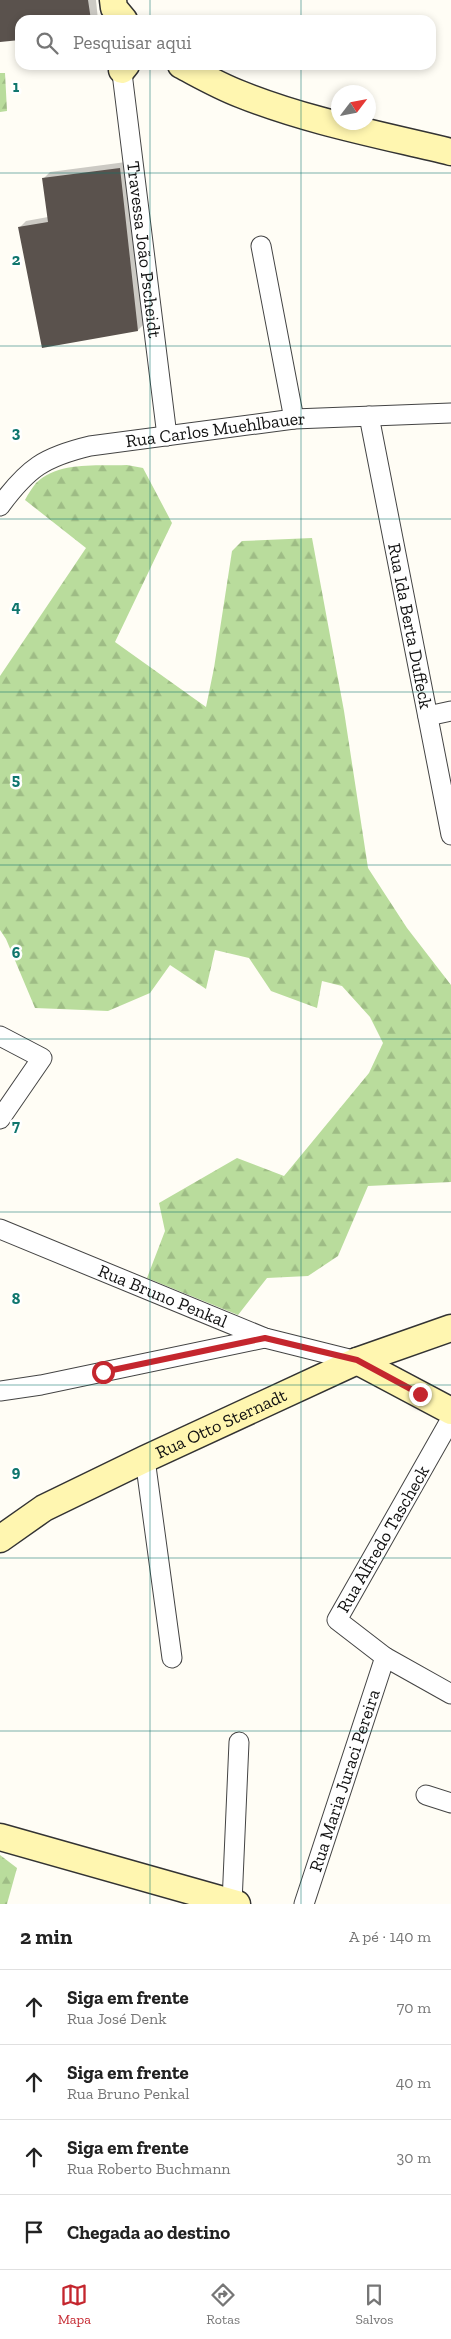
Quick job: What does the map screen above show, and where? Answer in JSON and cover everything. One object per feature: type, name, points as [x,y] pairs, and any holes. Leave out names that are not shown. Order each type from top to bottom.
[{"type":"main road","points":[[191,70],[238,94],[265,104],[451,152]]},
{"type":"main road","name":"Rua Otto Sternadt","points":[[0,1539],[44,1508],[145,1459],[357,1360],[451,1328]]},
{"type":"main road","points":[[357,1360],[451,1411]]},
{"type":"main road","points":[[0,1836],[235,1903]]},
{"type":"street","name":"Travessa João Pscheidt","points":[[123,70],[167,436]]},
{"type":"street","points":[[261,246],[294,419]]},
{"type":"street","name":"Rua Carlos Muehlbauer","points":[[0,506],[32,469],[61,453],[90,446],[294,419],[451,413]]},
{"type":"street","name":"Rua Ida Berta Duffeck","points":[[370,416],[451,835]]},
{"type":"street","points":[[428,716],[451,711]]},
{"type":"street","points":[[0,1036],[42,1058],[0,1119]]},
{"type":"street","name":"Rua Bruno Penkal","points":[[0,1229],[265,1338],[357,1360]]},
{"type":"street","points":[[0,1391],[42,1385],[265,1338]]},
{"type":"street","name":"Rua Alfredo Tascheck","points":[[451,1419],[337,1620],[385,1657],[451,1694]]},
{"type":"street","points":[[145,1459],[172,1658]]},
{"type":"street","name":"Rua Maria Juraci Pereira","points":[[304,1904],[385,1657]]},
{"type":"street","points":[[235,1903],[239,1742]]},
{"type":"street","points":[[426,1795],[451,1802]]},
{"type":"green space","points":[[0,73],[5,73],[7,111],[0,112]]},
{"type":"green space","points":[[91,465],[127,465],[143,468],[172,523],[115,642],[206,707],[232,551],[242,541],[312,538],[344,711],[368,868],[407,928],[451,985],[451,1182],[368,1186],[338,1256],[308,1276],[267,1278],[238,1315],[147,1278],[165,1231],[159,1203],[237,1158],[284,1176],[369,1073],[383,1043],[370,1017],[342,986],[322,981],[317,1008],[271,991],[249,958],[215,950],[206,989],[170,965],[150,993],[108,1011],[35,1008],[6,939],[0,930],[0,676],[86,548],[25,500],[36,483],[55,471]]},
{"type":"green space","points":[[0,1855],[17,1868],[7,1904],[0,1904]]},
{"type":"building","points":[[0,0],[88,0],[90,15],[15,15],[15,40],[0,42]]},
{"type":"building","points":[[120,168],[138,331],[42,348],[18,227],[48,222],[42,178]]},
{"type":"route","points":[[103,1372],[265,1338],[357,1360],[420,1394]]}]
